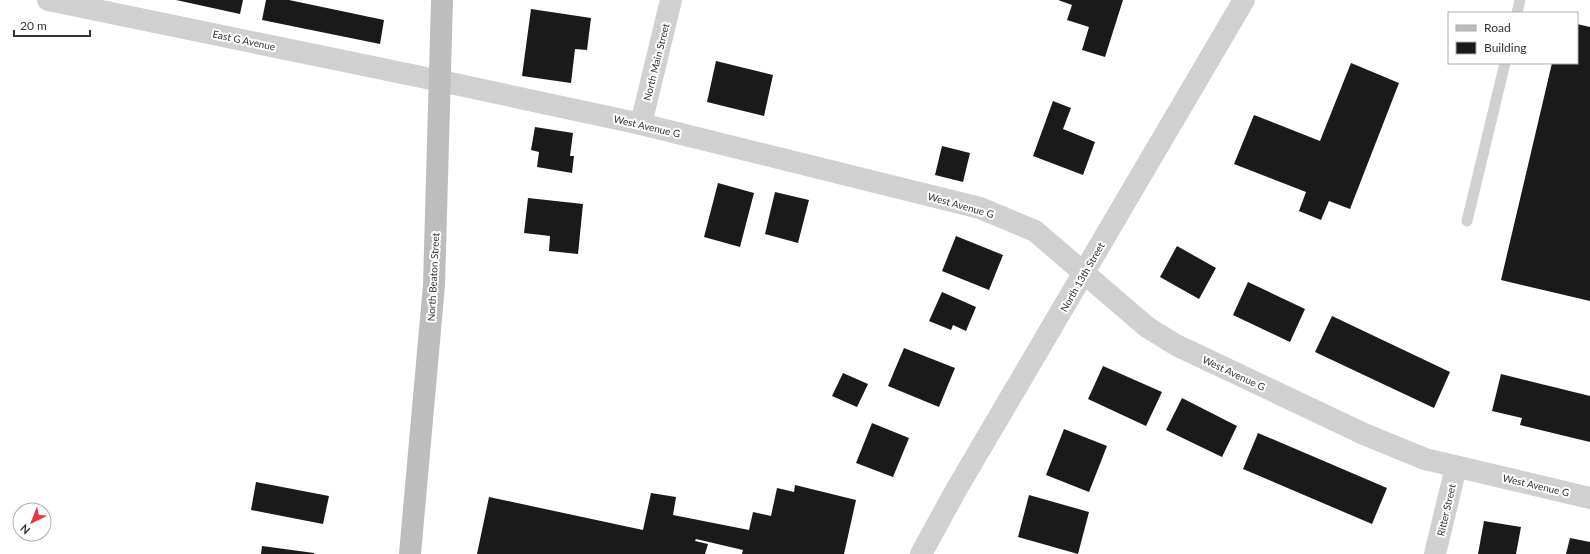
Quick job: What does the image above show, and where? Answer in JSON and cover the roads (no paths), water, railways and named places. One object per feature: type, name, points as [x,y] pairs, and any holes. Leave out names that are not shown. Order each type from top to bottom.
[{"type":"main road","name":"North Beaton Street","points":[[410,554],[434,284],[441,81],[442,0]]},
{"type":"street","name":"East G Avenue","points":[[48,0],[441,81]]},
{"type":"street","name":"North Main Street","points":[[641,124],[671,0]]},
{"type":"street","name":"North 13th Street","points":[[921,554],[956,490],[1244,0]]},
{"type":"street","name":"West Avenue G","points":[[441,81],[641,124],[980,208],[1035,231],[1147,326],[1176,345],[1364,434],[1425,459],[1590,498]]},
{"type":"street","name":"Ritter Street","points":[[1435,554],[1456,466]]},
{"type":"lane","points":[[1517,12],[1520,0]]},
{"type":"lane","points":[[1467,221],[1505,64]]}]
